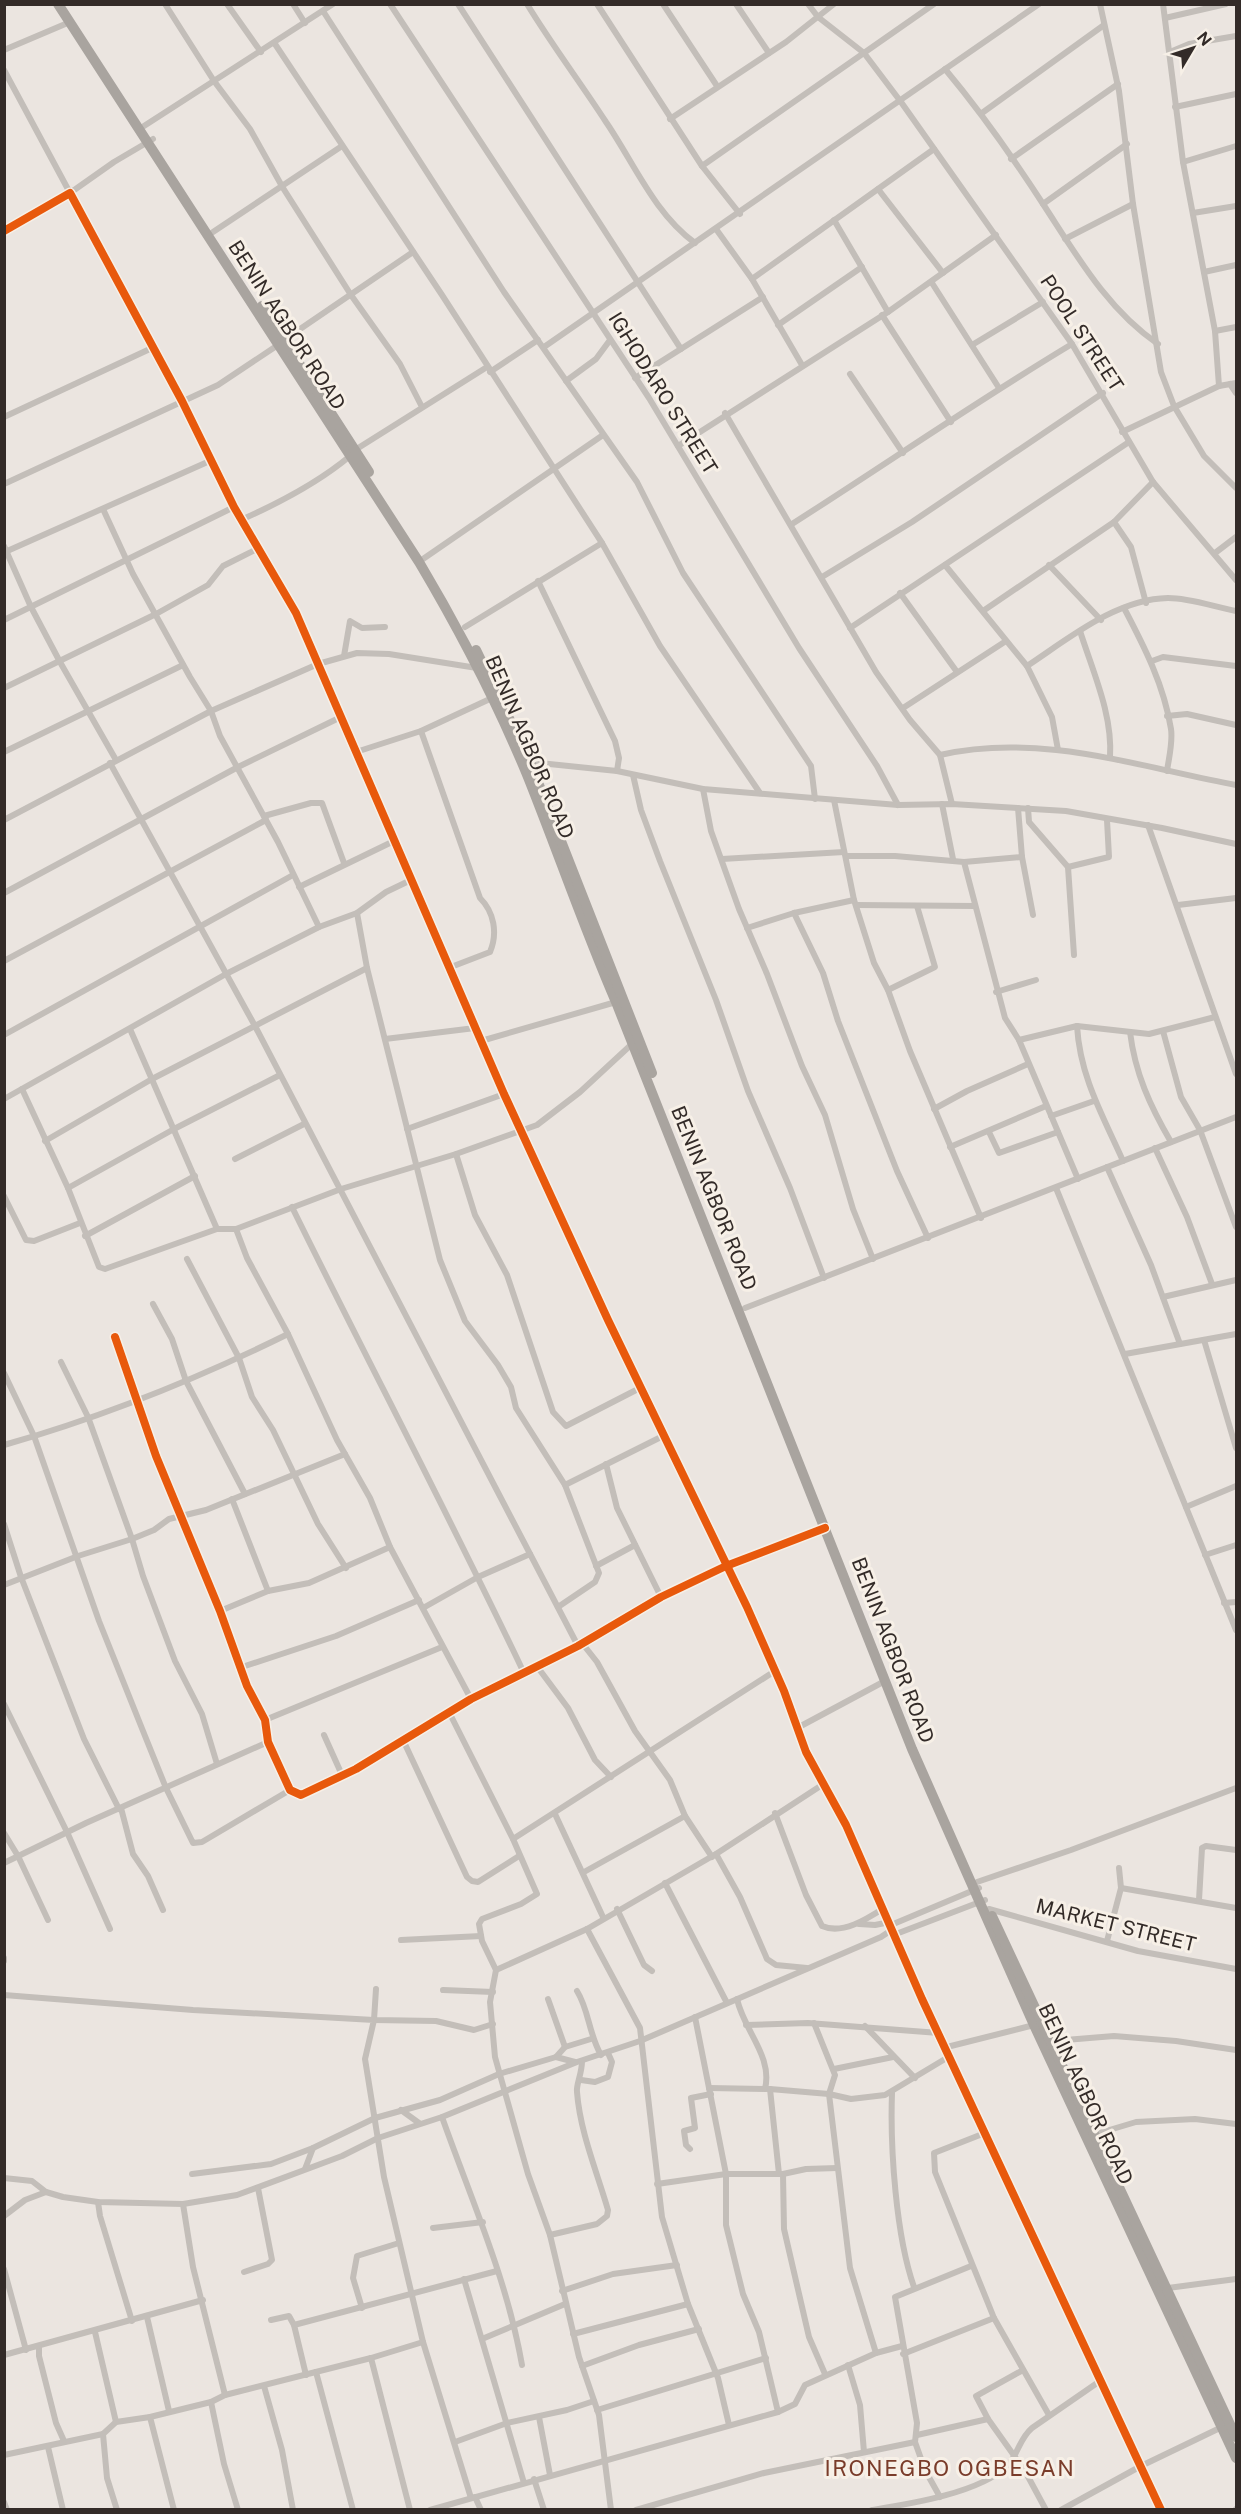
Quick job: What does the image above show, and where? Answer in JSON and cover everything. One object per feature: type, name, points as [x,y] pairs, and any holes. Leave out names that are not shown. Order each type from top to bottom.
[{"type":"highway","name":"BENIN AGBOR ROAD","points":[[58,4],[213,232],[281,343]]},
{"type":"highway","name":"BENIN AGBOR ROAD","points":[[66,4],[144,126],[150,141],[465,627],[530,762],[616,1002],[885,1681],[976,1887],[1053,2041],[1236,2437]]},
{"type":"highway","name":"BENIN AGBOR ROAD","points":[[353,453],[459,630],[528,777],[745,1308],[914,1737],[976,1887]]},
{"type":"highway","name":"BENIN AGBOR ROAD","points":[[984,1904],[1034,2025],[1236,2458]]},
{"type":"street","points":[[165,4],[214,81],[250,129],[283,188],[351,295],[400,364],[422,407]]},
{"type":"street","points":[[227,4],[261,52]]},
{"type":"street","points":[[293,4],[305,22]]},
{"type":"street","points":[[144,126],[275,44],[333,4]]},
{"type":"street","name":"IGHODARO STREET","points":[[390,4],[635,378],[816,674],[877,766],[898,805]]},
{"type":"street","points":[[458,4],[681,349]]},
{"type":"street","points":[[527,4],[578,84],[606,122],[643,184],[672,222],[695,243]]},
{"type":"street","points":[[597,4],[702,166],[740,214]]},
{"type":"street","points":[[663,4],[717,86]]},
{"type":"street","points":[[736,4],[769,52]]},
{"type":"street","name":"POOL STREET","points":[[808,4],[818,17],[852,41],[864,53],[901,102],[1072,344],[1103,393],[1122,432],[1153,482],[1236,580]]},
{"type":"street","points":[[670,119],[769,52],[834,4]]},
{"type":"street","points":[[702,166],[934,4]]},
{"type":"street","points":[[544,347],[637,281],[740,214],[1039,4]]},
{"type":"street","points":[[1100,4],[1118,84],[1133,204],[1161,372],[1174,406],[1212,466],[1236,488]]},
{"type":"street","points":[[1163,4],[1183,162],[1215,331],[1219,386]]},
{"type":"street","points":[[1165,18],[1234,4]]},
{"type":"street","points":[[323,11],[538,340],[648,501],[690,584],[811,766],[815,799]]},
{"type":"street","points":[[4,50],[70,22]]},
{"type":"street","points":[[982,112],[1104,25]]},
{"type":"street","points":[[1170,52],[1189,44],[1236,36]]},
{"type":"street","points":[[275,44],[602,543],[660,646],[760,793]]},
{"type":"street","points":[[945,69],[982,112],[1065,239],[1117,309],[1158,344]]},
{"type":"street","points":[[4,70],[182,401],[234,507],[296,613],[504,1094],[640,1388],[775,1671],[799,1727],[806,1752],[822,1785],[846,1825],[939,2033],[1161,2510]]},
{"type":"street","points":[[1011,159],[1118,84]]},
{"type":"street","points":[[1175,106],[1236,94]]},
{"type":"street","points":[[4,231],[70,193],[150,141]]},
{"type":"street","points":[[1043,204],[1127,144]]},
{"type":"street","points":[[213,232],[283,188],[342,146]]},
{"type":"street","points":[[1183,162],[1236,146]]},
{"type":"street","points":[[752,279],[934,149]]},
{"type":"street","points":[[878,189],[943,273]]},
{"type":"street","points":[[1065,239],[1133,204]]},
{"type":"street","points":[[1193,213],[1236,206]]},
{"type":"street","points":[[834,220],[862,267],[885,314],[951,422]]},
{"type":"street","points":[[716,230],[752,279],[802,365]]},
{"type":"street","points":[[678,446],[725,413],[932,283],[996,235]]},
{"type":"street","points":[[4,484],[218,385],[413,252]]},
{"type":"street","points":[[1204,272],[1236,265]]},
{"type":"street","points":[[778,325],[862,267]]},
{"type":"street","points":[[932,283],[999,388]]},
{"type":"street","points":[[635,378],[763,297]]},
{"type":"street","points":[[972,345],[1043,302]]},
{"type":"street","points":[[1215,331],[1236,327]]},
{"type":"street","points":[[243,519],[281,502],[331,472],[353,453],[422,407],[538,340]]},
{"type":"street","points":[[566,381],[596,359],[610,340]]},
{"type":"street","points":[[792,524],[951,422],[999,388],[1072,344]]},
{"type":"street","points":[[4,417],[152,348]]},
{"type":"street","points":[[850,374],[903,453]]},
{"type":"street","points":[[1122,432],[1219,386],[1233,384],[1236,393]]},
{"type":"street","points":[[822,578],[912,522],[1103,393]]},
{"type":"street","points":[[725,413],[792,524],[876,672],[910,720],[940,755],[952,804]]},
{"type":"street","points":[[423,559],[603,435]]},
{"type":"street","points":[[850,628],[1129,442]]},
{"type":"street","points":[[212,460],[5,550],[31,607],[88,711],[141,821],[255,1026],[304,1124],[341,1189],[530,1554],[580,1645],[670,1780],[685,1816],[740,1897],[767,1959],[776,1965],[809,1968]]},
{"type":"street","points":[[983,611],[1114,522],[1153,482]]},
{"type":"street","points":[[4,620],[234,507]]},
{"type":"street","points":[[103,509],[125,559],[183,665],[212,711],[220,736],[265,818],[319,927]]},
{"type":"street","points":[[1114,522],[1131,547],[1146,603]]},
{"type":"street","points":[[1215,553],[1236,537]]},
{"type":"street","points":[[465,627],[602,543]]},
{"type":"street","points":[[4,688],[156,614],[208,585],[223,566],[259,548]]},
{"type":"street","points":[[945,565],[1027,666],[1052,717],[1058,750]]},
{"type":"street","points":[[1049,565],[1101,620]]},
{"type":"street","points":[[538,581],[615,741],[619,758],[617,771]]},
{"type":"street","points":[[900,593],[957,672]]},
{"type":"street","points":[[1027,666],[1080,631],[1124,608],[1166,598],[1236,611]]},
{"type":"street","points":[[1124,608],[1152,661],[1167,716],[1171,738],[1167,771]]},
{"type":"street","points":[[344,656],[350,621],[362,628],[385,627]]},
{"type":"street","points":[[1080,631],[1106,712],[1111,742],[1110,758]]},
{"type":"street","points":[[903,708],[1006,641]]},
{"type":"street","points":[[4,820],[212,711],[318,664],[357,652],[389,654],[478,668]]},
{"type":"street","points":[[1152,661],[1163,657],[1236,666]]},
{"type":"street","points":[[4,752],[183,665]]},
{"type":"street","points":[[356,752],[421,731],[492,698]]},
{"type":"street","points":[[1167,716],[1187,714],[1236,725]]},
{"type":"street","points":[[4,893],[238,767],[341,717]]},
{"type":"street","points":[[421,731],[480,898],[488,908],[494,922],[490,952],[451,967]]},
{"type":"street","points":[[940,755],[969,748],[1058,750],[1110,758],[1236,785]]},
{"type":"street","points":[[530,762],[617,771],[703,789],[898,805],[952,804],[1066,811],[1107,820],[1148,825],[1236,844]]},
{"type":"street","points":[[633,775],[641,810],[656,851],[716,1000],[748,1091],[790,1188],[824,1278]]},
{"type":"street","points":[[703,789],[711,831],[801,1066],[825,1115],[854,1209],[873,1259]]},
{"type":"street","points":[[834,800],[855,902],[874,963],[888,990],[934,1109],[981,1218]]},
{"type":"street","points":[[4,961],[265,818],[301,806],[322,803],[344,863]]},
{"type":"street","points":[[942,804],[952,859]]},
{"type":"street","points":[[1018,807],[1022,857],[1033,915]]},
{"type":"street","points":[[1028,808],[1029,822],[1068,867],[1074,955]]},
{"type":"street","points":[[1068,867],[1109,857],[1107,820]]},
{"type":"street","points":[[1148,825],[1178,904],[1236,1074]]},
{"type":"street","points":[[299,887],[344,863],[394,841]]},
{"type":"street","points":[[722,859],[845,854],[952,859],[964,862],[1022,857]]},
{"type":"street","points":[[964,862],[996,992],[1005,1018],[1019,1040],[1078,1179]]},
{"type":"street","points":[[4,1035],[293,875]]},
{"type":"street","points":[[4,1099],[226,974],[319,927],[357,913],[386,892],[411,880]]},
{"type":"street","points":[[1178,904],[1236,898]]},
{"type":"street","points":[[747,928],[795,913],[855,902],[917,906],[975,906]]},
{"type":"street","points":[[888,990],[935,967],[917,906]]},
{"type":"street","points":[[357,913],[367,968],[440,1260],[465,1321],[498,1365],[511,1387],[516,1408],[565,1485],[596,1566],[599,1577],[558,1606]]},
{"type":"street","points":[[795,913],[823,973],[838,1021],[876,1111],[897,1171],[928,1238]]},
{"type":"street","points":[[45,1141],[152,1079],[367,968]]},
{"type":"street","points":[[996,992],[1036,980]]},
{"type":"street","points":[[481,1041],[616,1002]]},
{"type":"street","points":[[1019,1040],[1077,1026],[1149,1034],[1215,1017]]},
{"type":"street","points":[[1077,1026],[1078,1042],[1094,1101],[1123,1161]]},
{"type":"street","points":[[385,1040],[475,1028]]},
{"type":"street","points":[[130,1029],[217,1230]]},
{"type":"street","points":[[1163,1031],[1181,1097],[1200,1130],[1236,1227]]},
{"type":"street","points":[[1130,1032],[1133,1058],[1141,1081],[1151,1107],[1170,1142]]},
{"type":"street","points":[[21,1089],[68,1188],[99,1267],[105,1269],[217,1230],[236,1230],[341,1189],[456,1154],[537,1125],[555,1113],[633,1042]]},
{"type":"street","points":[[934,1109],[967,1091],[1028,1064]]},
{"type":"street","points":[[68,1188],[174,1129],[280,1075]]},
{"type":"street","points":[[407,1129],[504,1094]]},
{"type":"street","points":[[1051,1116],[1094,1101]]},
{"type":"street","points":[[950,1147],[1046,1106]]},
{"type":"street","points":[[745,1308],[981,1218],[1236,1116]]},
{"type":"street","points":[[236,1160],[304,1124]]},
{"type":"street","points":[[989,1132],[999,1153],[1058,1132]]},
{"type":"street","points":[[1155,1148],[1187,1217],[1212,1284]]},
{"type":"street","points":[[456,1154],[475,1215],[507,1275],[553,1412],[566,1426],[640,1388]]},
{"type":"street","points":[[1107,1167],[1164,1297],[1180,1344]]},
{"type":"street","points":[[86,1236],[195,1176]]},
{"type":"street","points":[[1056,1188],[1236,1630]]},
{"type":"street","points":[[4,1196],[26,1240],[34,1241],[80,1223]]},
{"type":"street","points":[[292,1208],[523,1671]]},
{"type":"street","points":[[236,1230],[247,1258],[288,1334],[345,1454],[370,1498],[390,1548],[471,1699]]},
{"type":"street","points":[[187,1259],[239,1359],[252,1397],[273,1430],[318,1524],[346,1568]]},
{"type":"street","points":[[1164,1297],[1236,1280]]},
{"type":"street","points":[[153,1304],[172,1339],[186,1381],[245,1494]]},
{"type":"street","points":[[4,1445],[136,1402],[239,1359],[288,1334]]},
{"type":"street","points":[[1125,1354],[1236,1334]]},
{"type":"street","points":[[115,1337],[156,1456],[183,1517],[242,1667],[247,1686],[265,1720],[268,1742],[290,1790],[301,1795],[404,1742],[449,1712],[523,1671],[580,1645],[661,1596],[726,1566],[825,1528]]},
{"type":"street","points":[[1204,1340],[1236,1448]]},
{"type":"street","points":[[61,1362],[88,1417],[143,1576],[171,1651],[202,1714],[217,1764]]},
{"type":"street","points":[[4,1373],[34,1436],[99,1621],[166,1788],[195,1844],[290,1790]]},
{"type":"street","points":[[565,1485],[663,1436]]},
{"type":"street","points":[[4,1585],[78,1556],[132,1539],[154,1530],[169,1519],[183,1517],[232,1499],[345,1454]]},
{"type":"street","points":[[606,1464],[617,1508],[661,1596]]},
{"type":"street","points":[[1186,1507],[1236,1486]]},
{"type":"street","points":[[232,1499],[268,1591]]},
{"type":"street","points":[[4,1524],[21,1577],[84,1739],[101,1777],[120,1808],[133,1854],[148,1876],[163,1910]]},
{"type":"street","points":[[596,1566],[635,1545]]},
{"type":"street","points":[[1205,1555],[1236,1545]]},
{"type":"street","points":[[220,1611],[268,1591],[309,1582],[390,1548]]},
{"type":"street","points":[[423,1608],[478,1577],[530,1554]]},
{"type":"street","points":[[242,1667],[336,1636],[419,1600]]},
{"type":"street","points":[[1224,1602],[1236,1602]]},
{"type":"street","points":[[265,1720],[442,1647]]},
{"type":"street","points":[[536,1665],[568,1708],[595,1760],[611,1777]]},
{"type":"street","points":[[513,1839],[775,1671]]},
{"type":"street","points":[[799,1727],[885,1681]]},
{"type":"street","points":[[4,1704],[67,1832],[110,1929]]},
{"type":"street","points":[[449,1712],[513,1839],[537,1896],[482,1919],[479,1924],[481,1936],[496,1970],[490,2002],[495,2057],[503,2092],[550,2235],[573,2334],[597,2410],[606,2459],[611,2510]]},
{"type":"street","points":[[324,1735],[342,1775]]},
{"type":"street","points":[[4,1863],[67,1832],[268,1742]]},
{"type":"street","points":[[404,1742],[467,1877],[478,1882],[519,1856]]},
{"type":"street","points":[[496,1970],[587,1929],[603,1917],[714,1856],[775,1813],[822,1785]]},
{"type":"street","points":[[4,2178],[32,2181],[46,2192],[98,2202],[183,2204],[216,2200],[258,2188],[342,2156],[378,2138],[640,2041],[809,1968],[976,1887],[1236,1788]]},
{"type":"street","points":[[775,1813],[806,1895],[822,1926],[829,1929],[859,1924],[892,1928],[984,1904]]},
{"type":"street","points":[[555,1814],[603,1917]]},
{"type":"street","points":[[584,1872],[685,1816]]},
{"type":"street","points":[[4,1833],[18,1856],[48,1920]]},
{"type":"street","points":[[1199,1900],[1202,1848],[1206,1846],[1236,1850]]},
{"type":"street","points":[[1107,1941],[1122,1888],[1119,1868]]},
{"type":"street","points":[[665,1883],[727,2003]]},
{"type":"street","points":[[1122,1888],[1236,1908]]},
{"type":"street","name":"MARKET STREET","points":[[984,1904],[1138,1951],[1236,1969]]},
{"type":"street","points":[[859,1924],[884,1908]]},
{"type":"street","points":[[617,1909],[644,1965],[652,1971]]},
{"type":"street","points":[[587,1929],[638,2022],[662,2217],[688,2304],[716,2374],[729,2425]]},
{"type":"street","points":[[401,1940],[481,1936]]},
{"type":"street","points":[[376,1989],[374,2020],[365,2059],[399,2243],[423,2342],[473,2497],[481,2510]]},
{"type":"street","points":[[443,1990],[493,1992]]},
{"type":"street","points":[[577,1991],[583,2001],[591,2039],[601,2055]]},
{"type":"street","points":[[4,1995],[181,2009],[374,2020],[436,2021],[474,2030],[493,2024]]},
{"type":"street","points":[[549,1999],[565,2047]]},
{"type":"street","points":[[737,2000],[746,2025],[766,2063],[767,2089],[781,2174],[784,2229],[809,2337],[825,2374]]},
{"type":"street","points":[[695,2018],[726,2174],[726,2225],[735,2267],[766,2358],[778,2412]]},
{"type":"street","points":[[746,2025],[814,2023],[939,2033]]},
{"type":"street","points":[[814,2023],[834,2069],[835,2075],[829,2094],[850,2268],[876,2353]]},
{"type":"street","points":[[947,2047],[1034,2025]]},
{"type":"street","points":[[864,2026],[892,2058],[915,2078]]},
{"type":"street","points":[[1053,2041],[1114,2036],[1176,2041],[1236,2050]]},
{"type":"street","points":[[556,2057],[565,2047],[591,2039]]},
{"type":"street","points":[[581,2080],[595,2082],[608,2077],[612,2062],[608,2053]]},
{"type":"street","points":[[690,2149],[686,2145],[684,2131],[695,2128],[691,2098],[710,2091],[767,2089],[829,2094],[851,2100],[892,2093],[950,2056]]},
{"type":"street","points":[[192,2174],[264,2166],[313,2148],[375,2118],[440,2100],[499,2074],[556,2057],[579,2062]]},
{"type":"street","points":[[834,2069],[892,2058]]},
{"type":"street","points":[[550,2235],[597,2224],[607,2216],[608,2210],[587,2141],[577,2094],[577,2085],[581,2080],[579,2062]]},
{"type":"street","points":[[892,2093],[894,2163],[904,2260],[914,2288]]},
{"type":"street","points":[[401,2110],[419,2123]]},
{"type":"street","points":[[442,2116],[483,2222],[515,2326],[522,2365]]},
{"type":"street","points":[[1096,2134],[1136,2122],[1195,2119],[1236,2124]]},
{"type":"street","points":[[986,2133],[933,2155],[935,2172],[993,2318],[1049,2415]]},
{"type":"street","points":[[305,2169],[313,2148]]},
{"type":"street","points":[[657,2184],[726,2174],[781,2174],[806,2169],[837,2168]]},
{"type":"street","points":[[244,2272],[268,2264],[272,2260],[258,2188]]},
{"type":"street","points":[[4,2216],[25,2200],[46,2192]]},
{"type":"street","points":[[98,2202],[100,2216],[132,2321]]},
{"type":"street","points":[[183,2204],[202,2300],[225,2395]]},
{"type":"street","points":[[433,2228],[483,2222]]},
{"type":"street","points":[[362,2308],[353,2278],[357,2256],[399,2243]]},
{"type":"street","points":[[562,2291],[613,2274],[677,2265]]},
{"type":"street","points":[[940,2497],[926,2470],[916,2439],[917,2423],[903,2354],[895,2297],[971,2266]]},
{"type":"street","points":[[4,2269],[26,2350]]},
{"type":"street","points":[[294,2325],[497,2271]]},
{"type":"street","points":[[464,2279],[524,2482]]},
{"type":"street","points":[[1168,2289],[1236,2279]]},
{"type":"street","points":[[4,2355],[95,2332],[202,2300]]},
{"type":"street","points":[[482,2339],[565,2304]]},
{"type":"street","points":[[573,2334],[688,2304]]},
{"type":"street","points":[[271,2320],[286,2315],[294,2325],[306,2375]]},
{"type":"street","points":[[147,2317],[169,2411]]},
{"type":"street","points":[[903,2354],[993,2318]]},
{"type":"street","points":[[582,2366],[639,2345],[699,2329]]},
{"type":"street","points":[[95,2332],[116,2422]]},
{"type":"street","points":[[4,2445],[5,2454],[103,2434],[116,2422],[150,2417],[211,2402],[225,2395],[371,2358],[423,2342]]},
{"type":"street","points":[[39,2346],[39,2356],[56,2423],[64,2441]]},
{"type":"street","points":[[430,2510],[778,2412],[795,2404],[805,2385],[825,2374],[876,2353],[902,2346]]},
{"type":"street","points":[[371,2358],[410,2510]]},
{"type":"street","points":[[597,2410],[766,2358]]},
{"type":"street","points":[[848,2365],[860,2405],[864,2452]]},
{"type":"street","points":[[1023,2370],[978,2393],[977,2401],[1014,2456],[1046,2510]]},
{"type":"street","points":[[316,2372],[353,2510]]},
{"type":"street","points":[[872,2510],[940,2497],[1007,2467],[1023,2436],[1049,2415],[1100,2381]]},
{"type":"street","points":[[264,2385],[282,2450],[293,2510]]},
{"type":"street","points":[[455,2442],[507,2423],[539,2417],[594,2401]]},
{"type":"street","points":[[211,2402],[224,2464],[238,2510]]},
{"type":"street","points":[[150,2417],[174,2510]]},
{"type":"street","points":[[539,2417],[550,2475]]},
{"type":"street","points":[[636,2510],[764,2474],[864,2452],[988,2419]]},
{"type":"street","points":[[1061,2510],[1141,2466],[1222,2427]]},
{"type":"street","points":[[103,2434],[106,2478],[117,2510]]},
{"type":"street","points":[[48,2447],[63,2510]]},
{"type":"street","points":[[534,2479],[544,2510]]},
{"type":"street","points":[[4,2502],[6,2510]]},
{"type":"cycle path","points":[[4,231],[70,193],[182,401],[234,507],[296,613],[504,1094],[608,1320],[747,1607],[784,1691],[806,1752],[846,1825],[922,1999],[1161,2510]]},
{"type":"cycle path","points":[[115,1337],[156,1456],[220,1611],[247,1686],[265,1720],[268,1742],[290,1790],[301,1795],[356,1769],[471,1699],[578,1646],[661,1597],[726,1566],[825,1528]]},
{"type":"district","name":"IRONEGBO OGBESAN","points":[[950,2468]]}]
